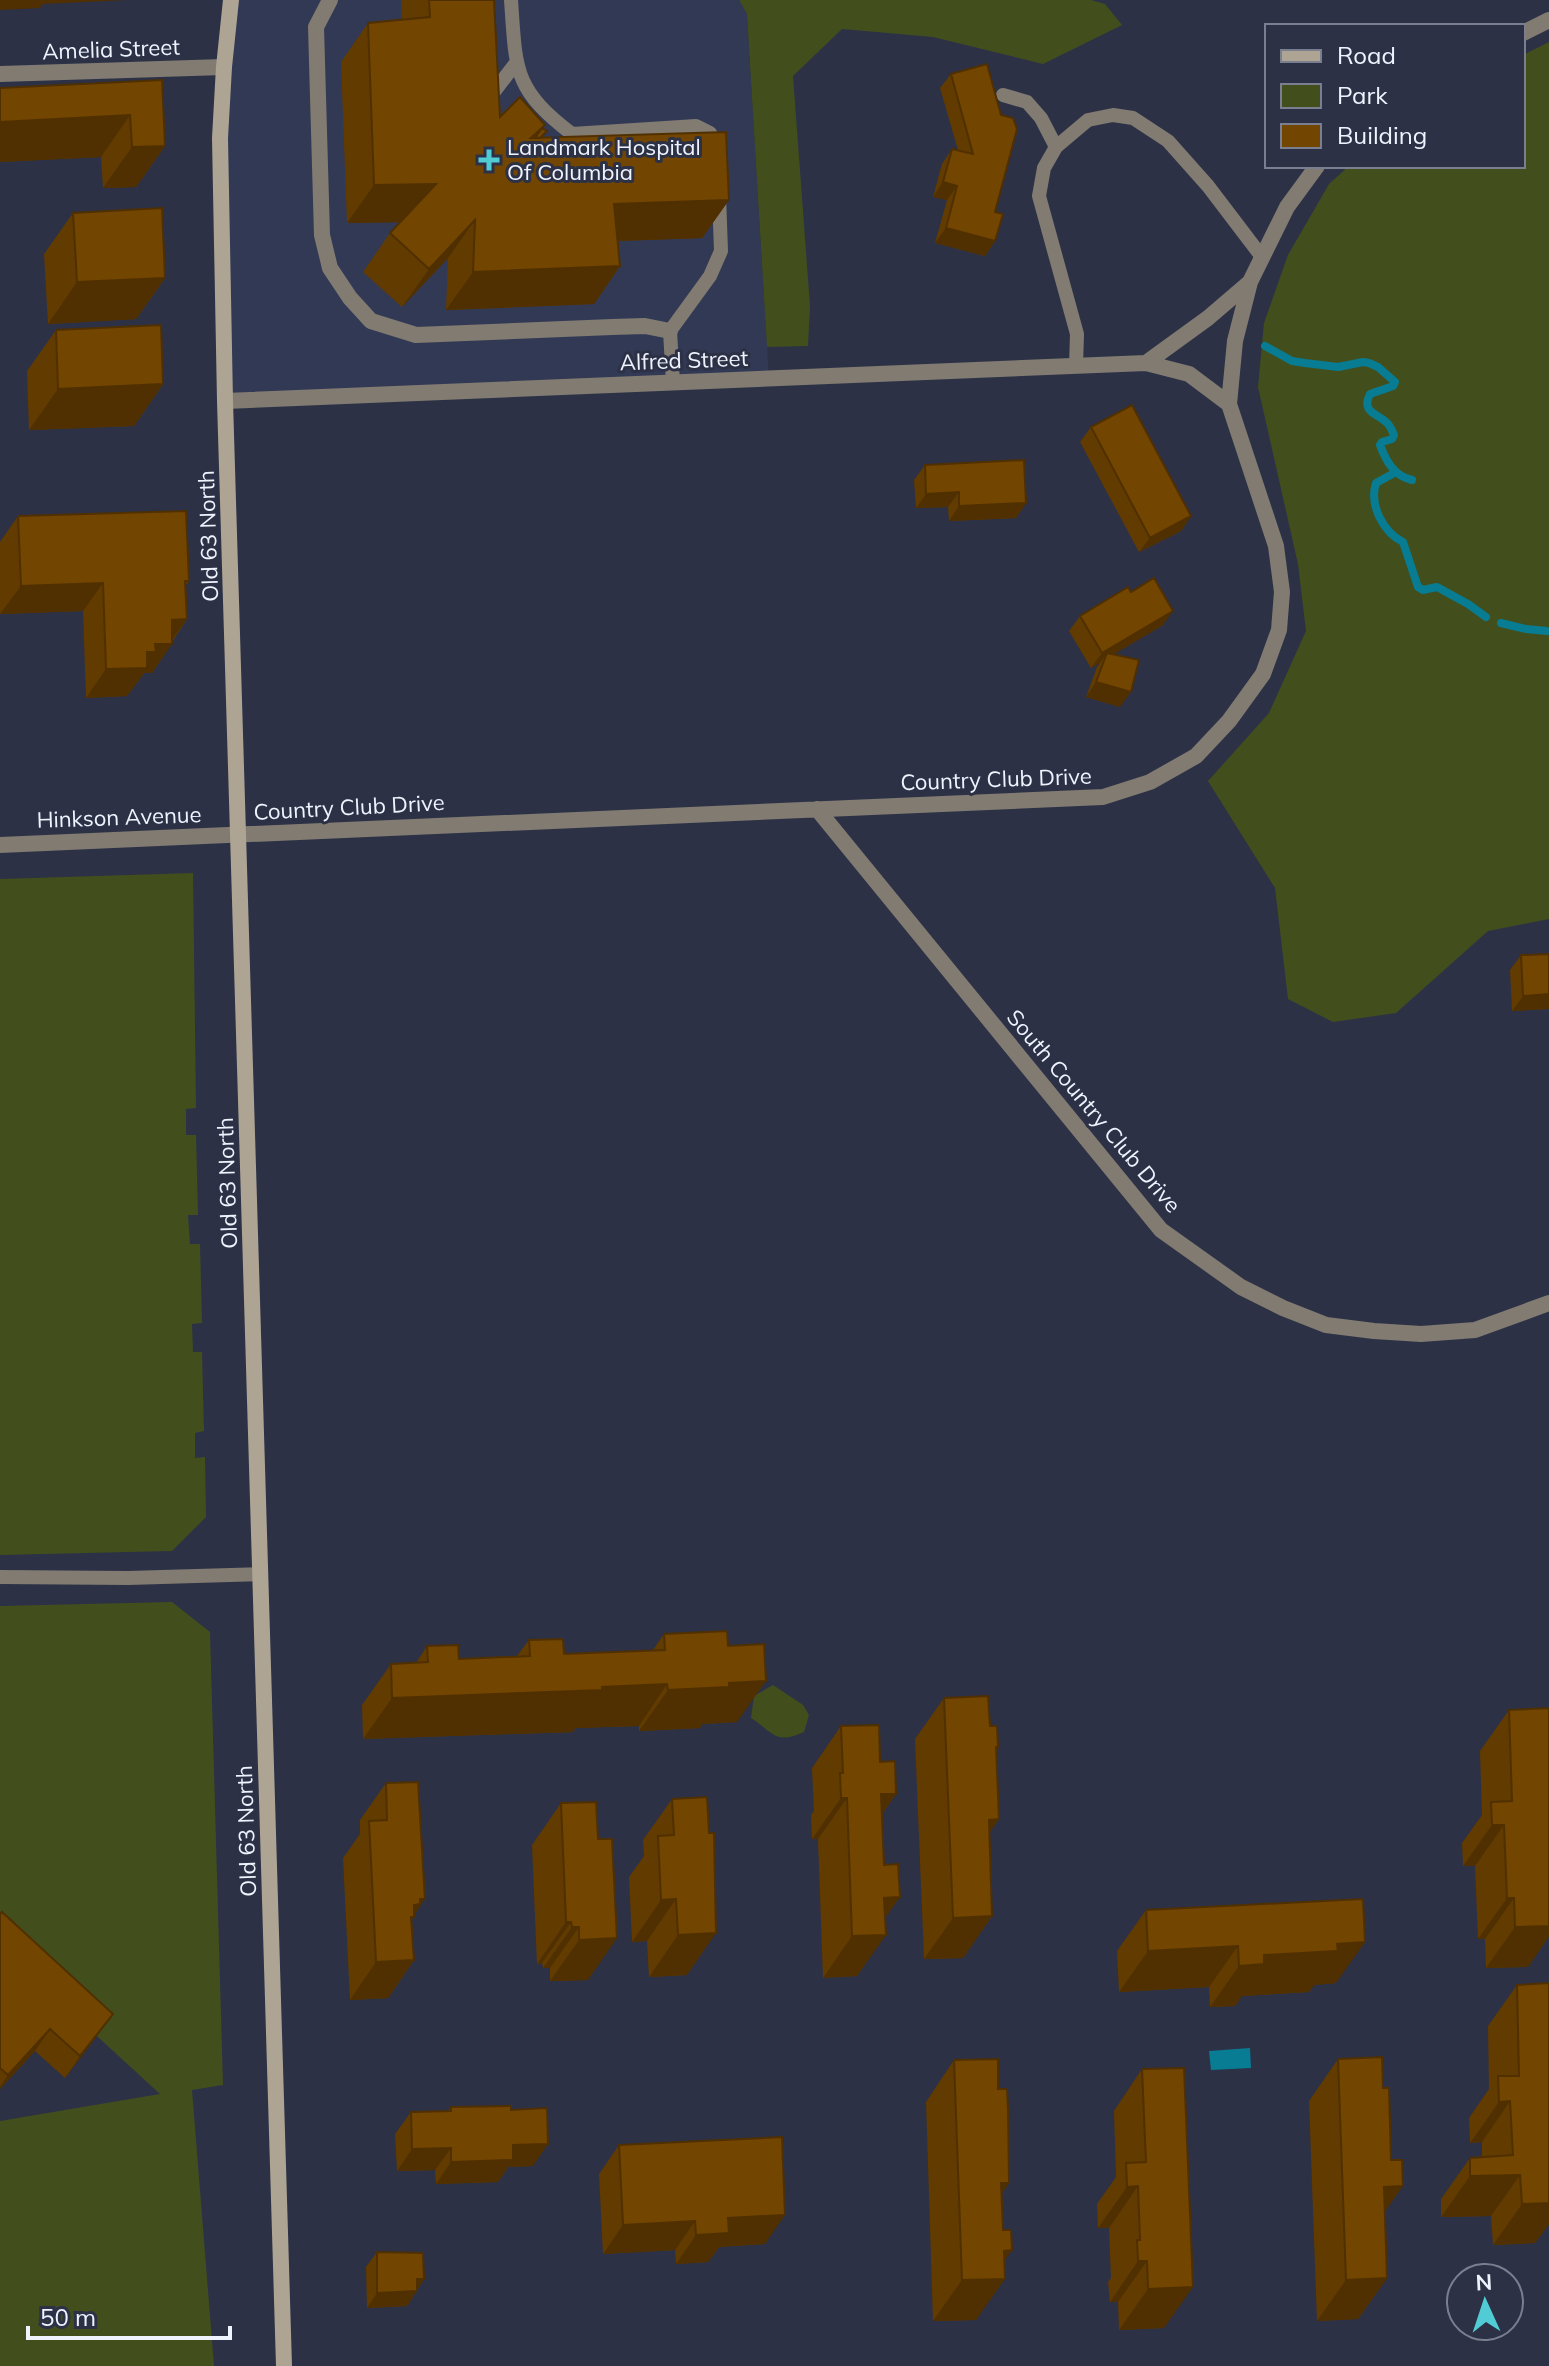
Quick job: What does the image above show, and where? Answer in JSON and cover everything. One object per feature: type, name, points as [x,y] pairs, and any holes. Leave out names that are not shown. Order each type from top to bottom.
[{"type":"main road","name":"Old 63 North","points":[[231,0],[220,138],[225,401],[284,2366]]},
{"type":"street","points":[[330,0],[316,27],[322,235],[330,268],[350,298],[371,321],[416,335],[645,326],[670,331]]},
{"type":"street","points":[[1525,32],[1549,20]]},
{"type":"street","name":"Amelia Street","points":[[0,74],[224,67]]},
{"type":"street","name":"Country Club Drive","points":[[239,834],[1103,797],[1150,782],[1196,756],[1229,721],[1263,674],[1279,630],[1282,592],[1276,546],[1229,404],[1235,341],[1250,282],[1287,207],[1316,168]]},
{"type":"street","points":[[1146,363],[1208,318],[1250,282]]},
{"type":"street","name":"Alfred Street","points":[[225,401],[1146,363],[1189,374],[1229,404]]},
{"type":"street","name":"South Country Club Drive","points":[[817,809],[1161,1230],[1241,1287],[1326,1325],[1405,1333],[1475,1330],[1549,1303]]},
{"type":"street","name":"Hinkson Avenue","points":[[0,845],[239,834]]},
{"type":"lane","points":[[511,0],[516,63],[526,91],[549,117],[572,134],[696,126],[710,133],[717,148],[721,251],[710,276],[670,331],[673,383]]},
{"type":"lane","points":[[492,121],[490,106],[493,93],[516,63]]},
{"type":"lane","points":[[1003,95],[1027,102],[1041,118],[1056,147]]},
{"type":"lane","points":[[1076,366],[1077,334],[1039,196],[1044,168],[1056,147],[1088,120],[1113,115],[1133,118],[1168,141],[1208,186],[1262,257]]},
{"type":"lane","points":[[564,149],[572,134]]},
{"type":"lane","points":[[0,1577],[128,1578],[261,1574]]},
{"type":"shaded area","name":"Landmark Hospital Of Columbia","points":[[231,0],[739,0],[747,14],[769,379],[225,401],[222,253]]},
{"type":"shaded area","points":[[1250,2048],[1251,2068],[1211,2070],[1209,2051]]},
{"type":"green space","points":[[739,0],[1091,0],[1105,4],[1122,25],[1043,64],[933,37],[842,29],[793,76],[810,306],[808,346],[767,347],[747,14]]},
{"type":"green space","points":[[1549,42],[1549,919],[1488,931],[1396,1013],[1333,1022],[1288,999],[1275,888],[1208,781],[1269,713],[1306,631],[1298,564],[1258,387],[1264,323],[1288,255],[1329,184],[1347,168],[1525,168],[1525,54]]},
{"type":"green space","points":[[193,873],[196,1108],[186,1109],[186,1135],[196,1135],[198,1215],[188,1215],[190,1244],[200,1244],[202,1323],[192,1324],[193,1352],[202,1352],[204,1431],[195,1433],[195,1458],[205,1457],[206,1517],[172,1551],[0,1555],[0,879]]},
{"type":"green space","points":[[172,1602],[210,1632],[223,2085],[192,2090],[214,2366],[0,2366],[0,2121],[160,2094],[0,1947],[0,1606]]},
{"type":"green space","points":[[773,1685],[803,1705],[809,1715],[804,1732],[787,1737],[775,1736],[751,1718],[754,1696]]},
{"type":"building","points":[[429,0],[494,0],[500,117],[520,97],[545,125],[531,138],[726,132],[729,200],[614,204],[620,266],[473,272],[475,220],[429,269],[390,233],[436,184],[374,185],[368,23],[430,17]]},
{"type":"building","points":[[987,64],[1001,115],[1013,118],[1017,129],[995,212],[1003,214],[995,241],[946,228],[957,186],[943,182],[952,149],[973,154],[951,74]]},
{"type":"building","points":[[162,80],[165,146],[132,147],[130,115],[0,122],[0,88]]},
{"type":"building","points":[[542,128],[547,131],[540,138],[535,138]]},
{"type":"building","points":[[162,208],[165,278],[77,282],[73,213]]},
{"type":"building","points":[[161,325],[163,384],[58,389],[56,330]]},
{"type":"building","points":[[1132,405],[1191,516],[1150,538],[1091,427]]},
{"type":"building","points":[[1024,460],[1026,503],[959,506],[959,492],[926,494],[925,465]]},
{"type":"building","points":[[186,511],[187,619],[172,620],[172,644],[155,644],[156,652],[147,652],[147,668],[106,669],[103,583],[21,586],[18,516]]},
{"type":"building","points":[[1154,578],[1173,611],[1102,653],[1080,616],[1128,587],[1131,592]]},
{"type":"building","points":[[1107,653],[1139,660],[1131,692],[1096,682]]},
{"type":"building","points":[[1549,954],[1549,994],[1523,996],[1521,955]]},
{"type":"building","points":[[727,1631],[728,1646],[764,1644],[766,1681],[729,1683],[729,1687],[668,1690],[667,1684],[602,1687],[602,1690],[392,1698],[391,1664],[428,1662],[427,1646],[458,1645],[459,1659],[530,1656],[529,1640],[563,1639],[564,1654],[665,1650],[664,1634]]},
{"type":"building","points":[[988,1696],[990,1726],[997,1726],[998,1747],[999,1819],[989,1820],[992,1916],[953,1918],[944,1698]]},
{"type":"building","points":[[1549,1708],[1549,1926],[1515,1927],[1514,1898],[1507,1898],[1504,1825],[1492,1825],[1491,1802],[1512,1801],[1509,1710]]},
{"type":"building","points":[[879,1725],[880,1762],[895,1761],[896,1794],[881,1794],[884,1865],[898,1864],[900,1897],[884,1898],[886,1935],[852,1936],[847,1798],[841,1798],[841,1726]]},
{"type":"building","points":[[418,1782],[425,1899],[414,1905],[414,1917],[411,1917],[414,1960],[376,1962],[369,1821],[387,1820],[386,1783]]},
{"type":"building","points":[[707,1797],[709,1833],[714,1833],[716,1933],[678,1935],[676,1899],[661,1900],[658,1836],[674,1835],[672,1799]]},
{"type":"building","points":[[596,1802],[598,1839],[612,1839],[617,1938],[579,1940],[579,1927],[572,1927],[571,1922],[566,1922],[561,1803]]},
{"type":"building","points":[[1363,1899],[1365,1942],[1337,1944],[1338,1951],[1264,1955],[1264,1964],[1239,1966],[1238,1946],[1148,1951],[1146,1910]]},
{"type":"building","points":[[2,1912],[113,2014],[80,2056],[50,2029],[8,2075],[0,2068]]},
{"type":"building","points":[[1549,1983],[1549,2203],[1522,2204],[1520,2175],[1470,2176],[1470,2158],[1513,2155],[1510,2101],[1499,2102],[1498,2076],[1519,2076],[1517,1985]]},
{"type":"building","points":[[1382,2057],[1383,2088],[1389,2088],[1391,2160],[1402,2160],[1403,2186],[1384,2187],[1387,2278],[1346,2280],[1338,2059]]},
{"type":"building","points":[[998,2059],[998,2089],[1007,2089],[1008,2109],[1009,2183],[1001,2183],[1003,2230],[1011,2230],[1012,2250],[1004,2251],[1005,2279],[962,2280],[954,2060]]},
{"type":"building","points":[[1184,2068],[1193,2287],[1148,2289],[1147,2261],[1138,2261],[1138,2186],[1127,2187],[1126,2163],[1146,2162],[1142,2069]]},
{"type":"building","points":[[511,2106],[511,2110],[547,2108],[548,2144],[513,2145],[513,2160],[451,2162],[451,2148],[412,2149],[411,2112],[451,2111],[451,2107]]},
{"type":"building","points":[[782,2137],[785,2215],[728,2218],[729,2233],[696,2235],[695,2221],[623,2225],[619,2145]]},
{"type":"building","points":[[377,2252],[423,2253],[424,2279],[417,2279],[417,2291],[377,2293]]},
{"type":"waterway","points":[[1265,346],[1292,361],[1338,367],[1369,363],[1395,382],[1393,386],[1370,394],[1367,405],[1389,425],[1394,435],[1380,445],[1388,462],[1400,475],[1412,480]]},
{"type":"waterway","points":[[1396,472],[1376,483],[1374,500],[1384,525],[1403,542],[1418,587],[1423,590],[1437,587],[1486,617]]},
{"type":"waterway","points":[[1501,623],[1547,631]]},
{"type":"place","name":"Landmark Hospital Of Columbia","points":[[489,160]]}]
